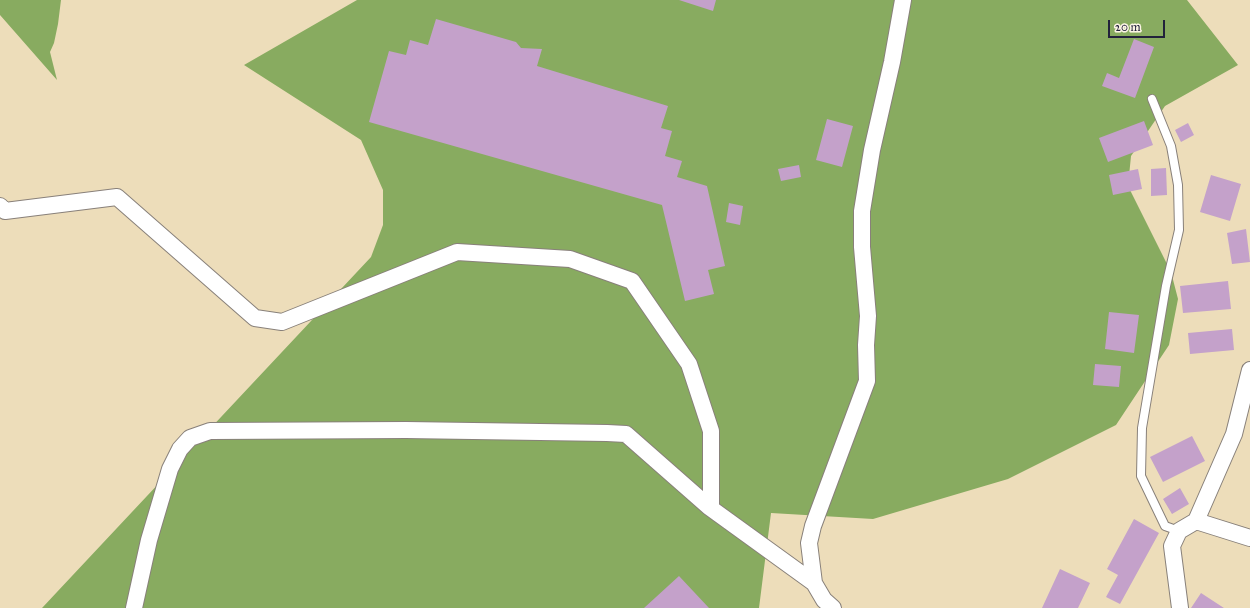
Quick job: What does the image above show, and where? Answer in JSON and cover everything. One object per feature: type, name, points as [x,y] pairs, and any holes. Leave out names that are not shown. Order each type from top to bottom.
[{"type":"street","points":[[833,608],[824,600],[814,583],[809,543],[813,526],[867,381],[866,345],[868,316],[862,247],[862,211],[872,150],[892,62],[903,0]]},
{"type":"street","points":[[0,206],[5,211],[117,197],[255,318],[282,322],[457,252],[570,259],[632,282],[689,364],[711,431],[711,508]]},
{"type":"street","points":[[1180,608],[1172,546],[1179,531],[1196,521],[1234,434],[1250,370]]},
{"type":"street","points":[[134,608],[149,540],[170,469],[180,449],[190,438],[210,431],[406,430],[626,434],[711,508],[814,583]]},
{"type":"street","points":[[1196,521],[1250,538]]},
{"type":"lane","points":[[1152,99],[1171,146],[1178,185],[1179,230],[1166,286],[1142,428],[1141,476],[1165,526],[1179,531]]},
{"type":"green space","points":[[0,0],[61,0],[54,43],[50,52],[57,80],[0,15]]},
{"type":"green space","points":[[357,0],[1187,0],[1238,65],[1165,106],[1131,156],[1128,186],[1171,272],[1178,299],[1169,345],[1116,425],[1008,479],[873,519],[771,513],[759,608],[42,608],[371,257],[383,225],[383,190],[361,140],[244,65]]},
{"type":"building","points":[[679,0],[716,0],[713,11]]},
{"type":"building","points":[[436,19],[516,42],[521,48],[542,49],[537,66],[668,106],[661,128],[672,131],[665,156],[682,161],[677,177],[707,186],[725,266],[708,270],[714,294],[685,301],[662,205],[369,122],[389,51],[406,55],[410,40],[428,45]]},
{"type":"building","points":[[1134,39],[1154,47],[1135,98],[1102,86],[1107,73],[1119,78]]},
{"type":"building","points":[[827,119],[853,126],[842,167],[816,160]]},
{"type":"building","points":[[1144,121],[1153,145],[1108,162],[1099,138]]},
{"type":"building","points":[[1188,123],[1194,135],[1181,142],[1175,130]]},
{"type":"building","points":[[799,165],[801,177],[781,181],[778,169]]},
{"type":"building","points":[[1166,168],[1167,195],[1151,196],[1151,169]]},
{"type":"building","points":[[1138,169],[1142,189],[1113,195],[1109,175]]},
{"type":"building","points":[[1211,175],[1241,184],[1230,221],[1200,212]]},
{"type":"building","points":[[729,203],[743,206],[740,225],[726,222]]},
{"type":"building","points":[[1246,229],[1250,262],[1232,264],[1227,233]]},
{"type":"building","points":[[1228,281],[1231,309],[1183,313],[1180,286]]},
{"type":"building","points":[[1109,312],[1139,315],[1134,353],[1105,349]]},
{"type":"building","points":[[1232,329],[1234,350],[1190,354],[1188,333]]},
{"type":"building","points":[[1095,364],[1121,366],[1119,387],[1093,385]]},
{"type":"building","points":[[1192,436],[1205,461],[1163,482],[1150,457]]},
{"type":"building","points":[[1180,488],[1189,504],[1172,514],[1163,499]]},
{"type":"building","points":[[1134,519],[1159,533],[1120,604],[1106,597],[1118,575],[1107,569]]},
{"type":"building","points":[[1060,569],[1090,583],[1078,608],[1042,608]]},
{"type":"building","points":[[679,576],[709,608],[644,608]]},
{"type":"building","points":[[1201,593],[1224,608],[1191,608]]}]
